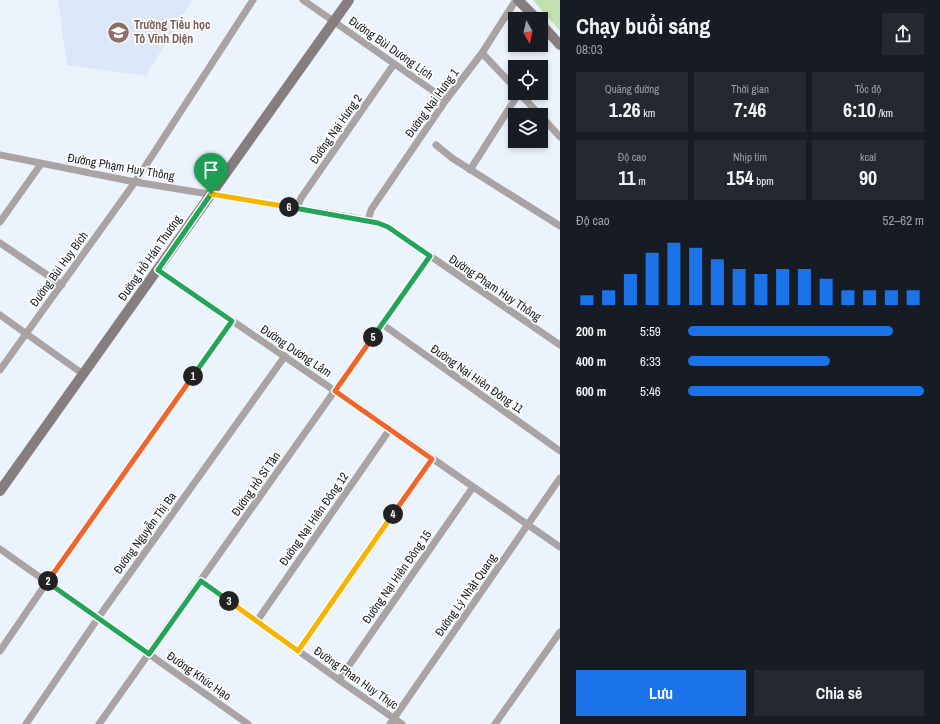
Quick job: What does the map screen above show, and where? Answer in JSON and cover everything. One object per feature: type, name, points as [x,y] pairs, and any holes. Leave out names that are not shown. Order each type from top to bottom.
[{"type":"street","name":"Đường Bùi Huy Bích","points":[[0,370],[135,182],[253,0]]},
{"type":"street","name":"Đường Bùi Dương Lịch","points":[[303,0],[446,100]]},
{"type":"street","name":"Đường Hồ Hán Thương","points":[[0,491],[349,0]]},
{"type":"street","points":[[517,0],[530,12]]},
{"type":"street","name":"Đường Nại Hưng 1","points":[[368,220],[371,210],[377,200],[446,100],[482,53],[517,0]]},
{"type":"street","points":[[548,32],[560,45]]},
{"type":"street","points":[[482,53],[508,81]]},
{"type":"street","name":"Đường Nại Hưng 2","points":[[297,208],[301,198],[394,64]]},
{"type":"street","points":[[470,170],[515,100]]},
{"type":"street","points":[[525,100],[533,108]]},
{"type":"street","points":[[548,124],[560,137]]},
{"type":"street","points":[[436,145],[470,170],[560,226]]},
{"type":"street","name":"Đường Phạm Huy Thông","points":[[0,155],[135,182],[368,220],[388,227],[560,345]]},
{"type":"street","points":[[0,222],[41,164]]},
{"type":"street","points":[[0,242],[62,285]]},
{"type":"street","name":"Đường Hồ Sĩ Tân","points":[[99,724],[430,256]]},
{"type":"street","name":"Đường Dương Lâm","points":[[158,270],[285,356],[560,547]]},
{"type":"street","points":[[0,315],[83,374]]},
{"type":"street","points":[[0,651],[47,582],[232,321]]},
{"type":"street","name":"Đường Nại Hiên Đông 11","points":[[382,324],[560,451]]},
{"type":"street","name":"Đường Nguyễn Thị Ba","points":[[26,724],[98,618],[285,356]]},
{"type":"street","name":"Đường Nại Hiên Đông 12","points":[[257,622],[390,430]]},
{"type":"street","points":[[298,651],[432,459]]},
{"type":"street","name":"Đường Lý Nhật Quang","points":[[392,721],[560,478]]},
{"type":"street","name":"Đường Nại Hiên Đông 15","points":[[339,680],[473,487]]},
{"type":"street","name":"Đường Khúc Hạo","points":[[0,549],[248,724]]},
{"type":"street","name":"Đường Phan Huy Thực","points":[[201,581],[339,680],[392,721],[402,724]]},
{"type":"street","points":[[495,724],[560,632]]},
{"type":"shaded area","name":"Trường Tiểu học Tô Vĩnh Diện","points":[[58,0],[192,0],[146,76],[67,65]]},
{"type":"green space","points":[[533,0],[560,0],[560,31],[548,17],[548,12],[543,12]]},
{"type":"place","name":"Trường Tiểu học Tô Vĩnh Diện","points":[[118,32]]},
{"type":"route","points":[[211,194],[368,220],[388,227],[430,256],[335,391],[432,459],[298,651],[201,581],[149,654],[47,582],[232,321],[158,270],[211,194]]}]
